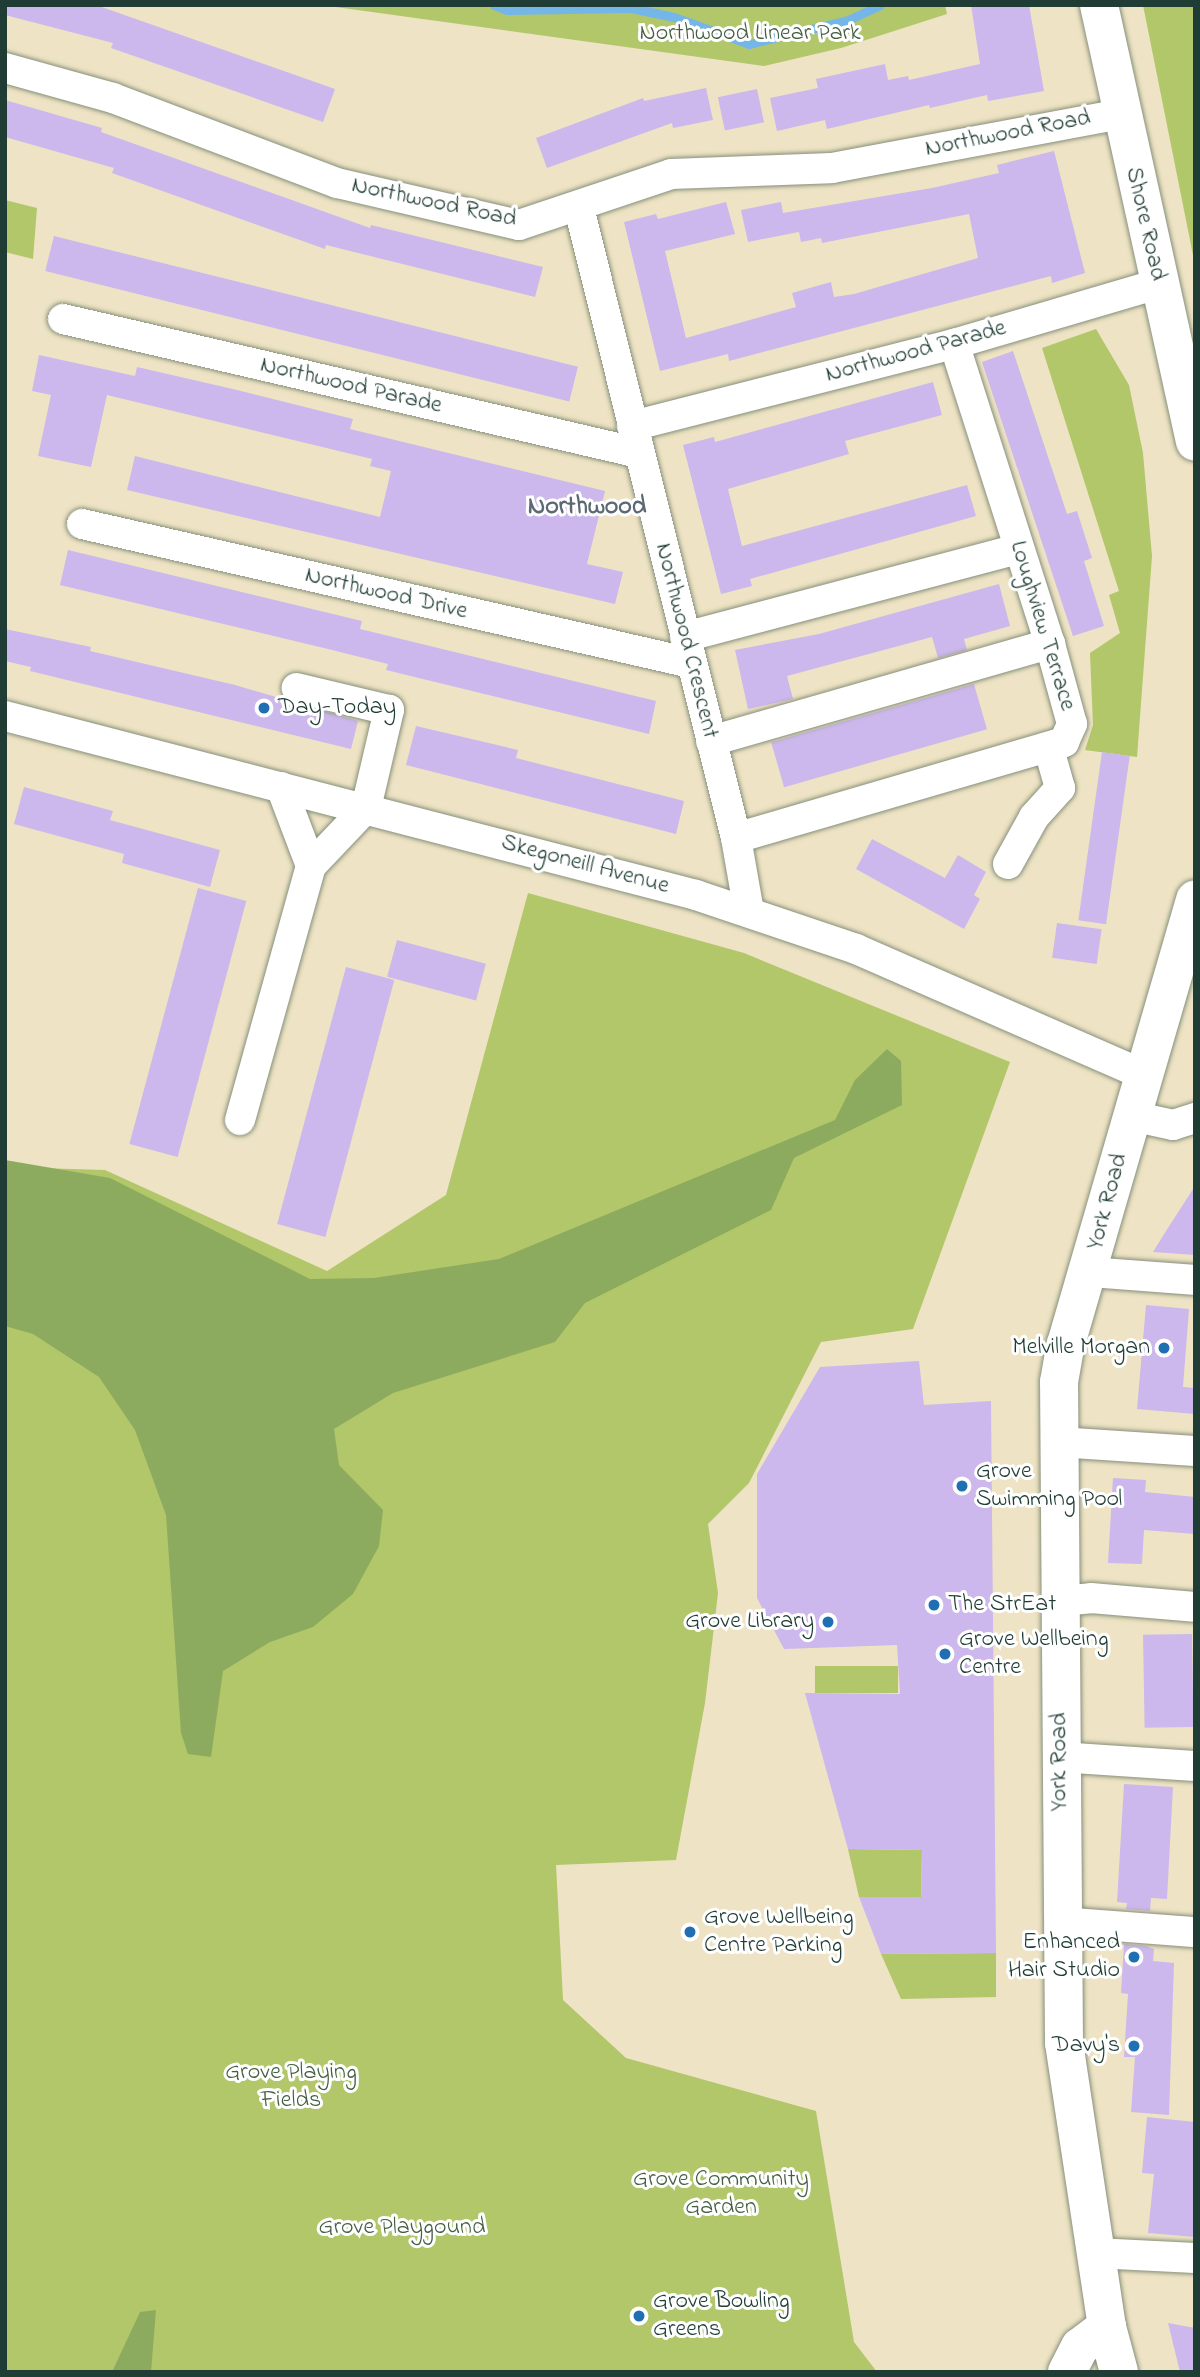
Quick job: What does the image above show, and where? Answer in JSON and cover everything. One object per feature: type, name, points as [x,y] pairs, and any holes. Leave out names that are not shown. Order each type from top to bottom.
[{"type":"main road","name":"Shore Road","points":[[1099,5],[1158,284],[1188,389],[1195,442]]},
{"type":"main road","points":[[1144,1075],[1195,899]]},
{"type":"main road","name":"York Road","points":[[1119,2372],[1107,2327],[1064,2043],[1059,1757],[1058,1442],[1062,1364],[1144,1075]]},
{"type":"main road","points":[[1067,2372],[1080,2347],[1107,2327]]},
{"type":"street","name":"Northwood Road","points":[[5,68],[113,98],[337,183],[519,225],[579,208],[671,174],[832,168],[1121,114]]},
{"type":"street","name":"Northwood Crescent","points":[[579,208],[736,838],[748,912]]},
{"type":"street","name":"Northwood Parade","points":[[64,319],[636,440],[1158,284]]},
{"type":"street","name":"Loughview Terrace","points":[[736,838],[1049,749],[1064,742],[1072,724],[1050,644],[954,344]]},
{"type":"street","name":"Northwood Drive","points":[[82,524],[688,650],[1019,549]]},
{"type":"street","points":[[711,741],[1050,644]]},
{"type":"street","points":[[240,1120],[311,866],[366,808],[389,710],[297,688]]},
{"type":"street","name":"Skegoneill Avenue","points":[[5,716],[640,878],[748,912],[856,949],[1144,1075]]},
{"type":"street","points":[[1008,864],[1034,817],[1060,788],[1049,749]]},
{"type":"street","points":[[281,787],[311,866]]},
{"type":"street","points":[[1132,1116],[1173,1125],[1195,1118]]},
{"type":"street","points":[[1089,1272],[1195,1280]]},
{"type":"street","points":[[1058,1442],[1195,1451]]},
{"type":"street","points":[[1059,1601],[1091,1598],[1195,1607]]},
{"type":"street","points":[[1059,1757],[1195,1766]]},
{"type":"street","points":[[1061,1922],[1195,1931]]},
{"type":"street","points":[[1095,2253],[1195,2258]]},
{"type":"green space","name":"Northwood Linear Park","points":[[321,5],[945,5],[947,14],[841,48],[764,66]]},
{"type":"green space","points":[[1143,5],[1195,5],[1195,265]]},
{"type":"green space","points":[[5,200],[37,208],[33,259],[5,252]]},
{"type":"green space","points":[[1096,329],[1129,385],[1143,453],[1152,556],[1137,757],[1085,750],[1093,725],[1090,653],[1120,633],[1109,595],[1119,591],[1042,348]]},
{"type":"green space","name":"Grove Playing Fields","points":[[528,893],[744,953],[1010,1062],[913,1329],[821,1342],[749,1483],[708,1524],[718,1593],[705,1703],[676,1860],[556,1865],[563,2000],[626,2058],[816,2111],[854,2342],[877,2372],[5,2372],[5,1167],[105,1170],[327,1271],[446,1195]]},
{"type":"green space","points":[[887,1049],[901,1061],[902,1105],[794,1158],[771,1210],[585,1303],[555,1342],[393,1393],[334,1429],[339,1465],[383,1510],[379,1546],[353,1594],[313,1627],[270,1642],[223,1671],[211,1757],[188,1754],[181,1733],[166,1515],[135,1430],[99,1377],[33,1334],[5,1326],[5,1160],[110,1178],[310,1279],[374,1278],[499,1259],[835,1120],[855,1080]]},
{"type":"green space","points":[[815,1666],[898,1666],[898,1693],[815,1693]]},
{"type":"green space","points":[[848,1849],[922,1850],[921,1897],[859,1897]]},
{"type":"green space","points":[[996,1953],[996,1997],[901,1999],[881,1954]]},
{"type":"green space","points":[[156,2310],[151,2372],[112,2372],[140,2312]]},
{"type":"building","points":[[5,5],[96,5],[335,89],[323,122],[111,48],[113,43],[5,15]]},
{"type":"building","points":[[971,5],[1029,5],[1044,91],[988,101],[987,95],[930,108],[929,105],[827,129],[825,120],[777,131],[770,98],[818,88],[816,79],[885,64],[888,80],[908,76],[909,80],[980,64]]},
{"type":"building","points":[[706,88],[713,120],[673,128],[672,123],[547,168],[536,138],[643,98],[644,101]]},
{"type":"building","points":[[757,89],[764,122],[725,131],[718,97]]},
{"type":"building","points":[[5,100],[102,128],[101,132],[370,228],[371,225],[543,267],[535,297],[326,245],[325,249],[112,173],[114,168],[5,137]]},
{"type":"building","points":[[1054,151],[1085,273],[1052,283],[1051,276],[729,361],[728,354],[660,371],[624,222],[656,214],[658,219],[726,202],[735,234],[665,251],[686,338],[796,307],[792,293],[831,282],[834,297],[854,294],[978,258],[969,214],[822,243],[821,238],[801,242],[799,232],[748,242],[741,210],[781,202],[783,213],[932,188],[999,173],[997,165]]},
{"type":"building","points":[[54,236],[578,367],[569,402],[45,271]]},
{"type":"building","points":[[1013,351],[1067,514],[1077,511],[1092,558],[1084,561],[1104,626],[1073,636],[982,362]]},
{"type":"building","points":[[39,355],[135,376],[137,367],[237,390],[353,419],[350,429],[605,491],[587,564],[623,572],[615,604],[127,490],[135,456],[380,517],[391,471],[370,466],[372,459],[107,395],[91,467],[38,456],[51,395],[32,391]]},
{"type":"building","points":[[933,382],[942,415],[845,441],[849,454],[728,489],[742,546],[967,485],[976,516],[750,579],[752,586],[721,594],[683,445],[714,437],[715,442]]},
{"type":"building","points":[[68,550],[362,621],[360,629],[656,701],[649,734],[386,670],[388,664],[60,585]]},
{"type":"building","points":[[999,584],[1010,626],[964,639],[967,650],[938,658],[932,637],[787,676],[793,699],[748,709],[735,650],[819,634]]},
{"type":"building","points":[[5,629],[91,647],[90,651],[235,685],[358,721],[351,749],[30,671],[31,667],[5,661]]},
{"type":"building","points":[[974,684],[987,729],[784,787],[771,742]]},
{"type":"building","points":[[416,726],[518,750],[516,758],[684,801],[676,834],[406,765]]},
{"type":"building","points":[[1102,752],[1130,756],[1106,924],[1078,920]]},
{"type":"building","points":[[24,787],[113,811],[110,820],[220,850],[210,887],[122,863],[124,854],[14,824]]},
{"type":"building","points":[[872,839],[945,878],[958,855],[986,872],[974,895],[980,899],[964,929],[856,869]]},
{"type":"building","points":[[198,888],[246,901],[178,1157],[129,1144]]},
{"type":"building","points":[[1057,923],[1102,929],[1097,964],[1052,958]]},
{"type":"building","points":[[397,940],[486,964],[476,1001],[387,977]]},
{"type":"building","points":[[346,967],[394,980],[325,1237],[277,1224]]},
{"type":"building","points":[[1195,1186],[1195,1255],[1153,1252],[1166,1231]]},
{"type":"building","name":"Melville Morgan","points":[[1146,1305],[1189,1309],[1183,1387],[1195,1388],[1195,1414],[1137,1409]]},
{"type":"building","name":"Grove Wellbeing Centre","points":[[919,1361],[924,1405],[991,1401],[996,1953],[881,1954],[859,1897],[921,1897],[922,1850],[848,1849],[805,1693],[900,1694],[897,1645],[784,1649],[757,1598],[757,1474],[820,1367]]},
{"type":"building","points":[[1113,1478],[1146,1480],[1145,1492],[1195,1497],[1195,1534],[1144,1530],[1142,1564],[1108,1563]]},
{"type":"building","points":[[1192,1634],[1194,1727],[1145,1728],[1143,1635]]},
{"type":"building","points":[[1124,1784],[1173,1787],[1167,1899],[1151,1898],[1150,1911],[1126,1909],[1127,1903],[1117,1902]]},
{"type":"building","points":[[1124,1944],[1154,1949],[1153,1961],[1174,1963],[1169,2115],[1131,2112],[1135,2057],[1124,2057],[1128,1994],[1121,1993]]},
{"type":"building","points":[[1147,2117],[1195,2122],[1195,2237],[1148,2233],[1154,2174],[1142,2173]]},
{"type":"building","points":[[1168,2323],[1195,2328],[1195,2372],[1180,2372]]},
{"type":"waterway","points":[[494,5],[507,10],[631,8],[674,17],[749,44],[848,20],[880,5]]},
{"type":"place","name":"Day-Today","points":[[264,708]]},
{"type":"place","name":"Melville Morgan","points":[[1164,1348]]},
{"type":"place","name":"Grove Swimming Pool","points":[[962,1486]]},
{"type":"place","name":"The StrEat","points":[[934,1605]]},
{"type":"place","name":"Grove Library","points":[[828,1622]]},
{"type":"place","name":"Grove Wellbeing Centre","points":[[945,1654]]},
{"type":"place","name":"Grove Wellbeing Centre Parking","points":[[690,1932]]},
{"type":"place","name":"Enhanced Hair Studio","points":[[1134,1957]]},
{"type":"place","name":"Davy's","points":[[1134,2046]]},
{"type":"place","name":"Grove Bowling Greens","points":[[639,2316]]},
{"type":"district","name":"Northwood","points":[[587,508]]},
{"type":"park label","name":"Grove Community Garden","points":[[721,2194]]},
{"type":"park label","name":"Grove Playgound","points":[[402,2228]]}]
